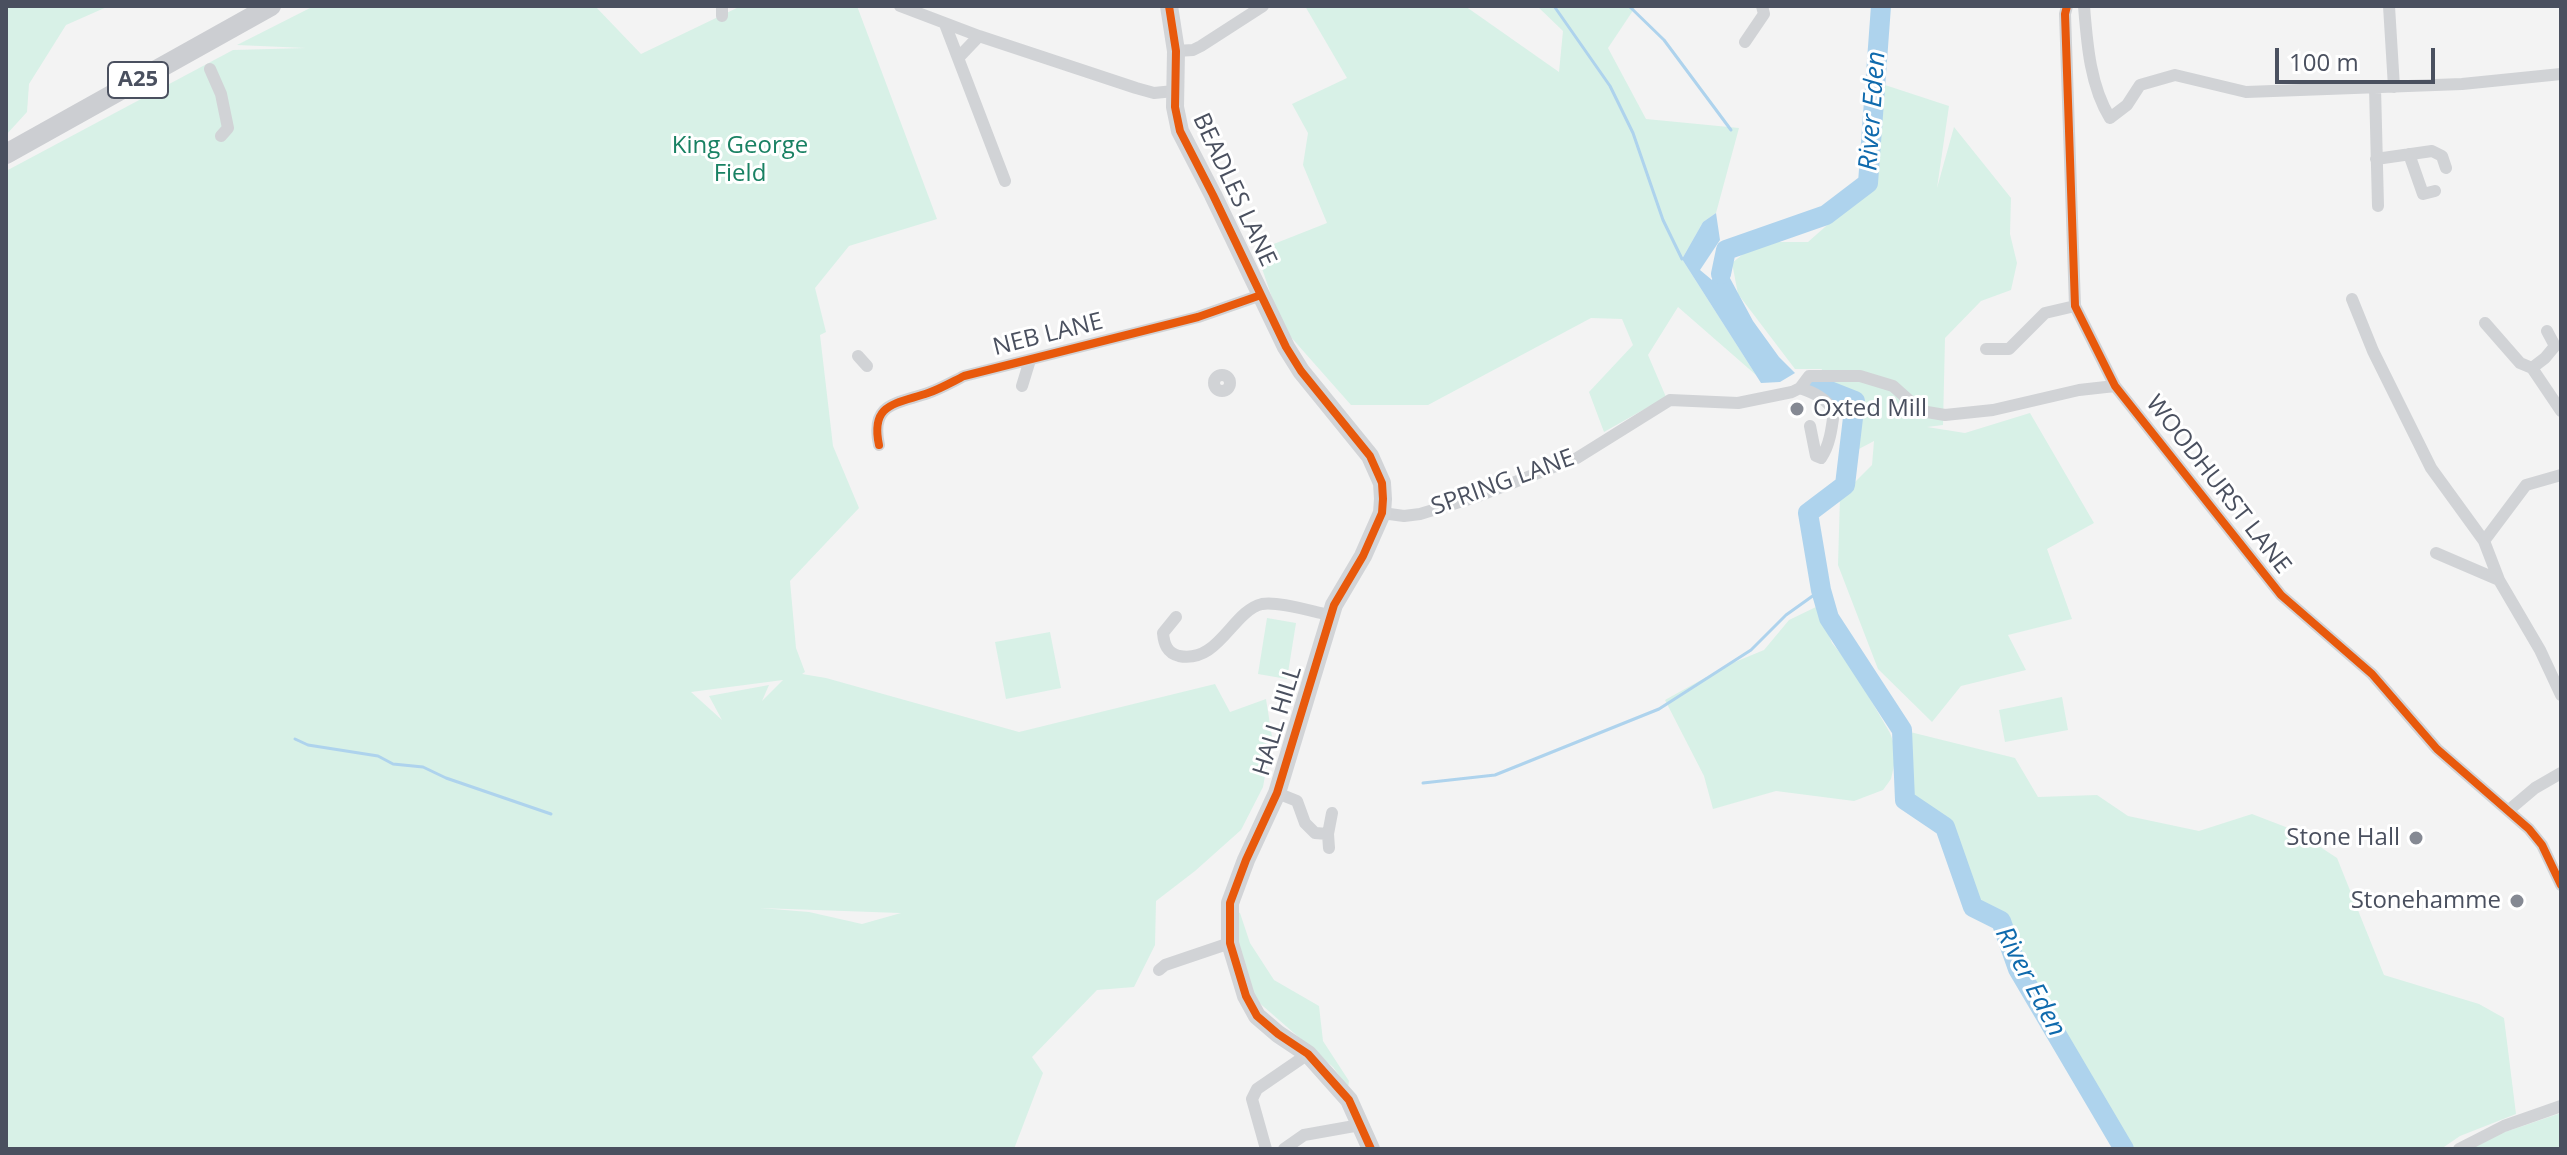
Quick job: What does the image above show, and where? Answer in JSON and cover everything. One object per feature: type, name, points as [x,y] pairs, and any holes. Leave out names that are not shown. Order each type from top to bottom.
[{"type":"main road","name":"A25","points":[[6,154],[271,6]]},
{"type":"street","points":[[900,6],[979,36],[1136,88],[1154,93],[1174,91]]},
{"type":"street","name":"BEADLES LANE","points":[[1169,6],[1176,51],[1174,91],[1180,131],[1261,295]]},
{"type":"street","points":[[1176,51],[1201,46],[1263,6]]},
{"type":"street","points":[[1745,42],[1764,14],[1762,6]]},
{"type":"street","name":"WOODHURST LANE","points":[[2067,6],[2075,306],[2115,386],[2281,595],[2372,674],[2437,749],[2509,810],[2542,845],[2561,885]]},
{"type":"street","points":[[2084,6],[2088,45],[2102,105],[2110,118],[2127,105],[2140,85],[2175,75],[2246,92],[2462,84],[2561,74]]},
{"type":"street","points":[[2389,6],[2394,87]]},
{"type":"street","points":[[945,24],[1005,181]]},
{"type":"street","points":[[959,57],[979,36]]},
{"type":"street","points":[[210,69],[227,116],[228,128],[221,136]]},
{"type":"street","points":[[2375,87],[2378,206]]},
{"type":"street","points":[[2376,159],[2432,151],[2442,156],[2446,168]]},
{"type":"street","points":[[2409,154],[2423,194],[2435,191]]},
{"type":"street","name":"NEB LANE","points":[[879,445],[875,429],[885,408],[931,392],[964,376],[1198,317],[1261,295]]},
{"type":"street","name":"HALL HILL","points":[[1261,295],[1301,371],[1353,432],[1377,468],[1382,483],[1382,513],[1363,556],[1330,615],[1277,793],[1230,903],[1230,943],[1246,996],[1257,1016],[1308,1054],[1349,1100],[1371,1149]]},
{"type":"street","points":[[2352,299],[2373,351],[2431,468],[2484,541],[2499,580],[2540,650],[2561,695]]},
{"type":"street","points":[[1986,349],[2009,349],[2045,313],[2075,306]]},
{"type":"street","points":[[2485,323],[2520,363],[2532,368],[2561,411]]},
{"type":"street","points":[[2532,368],[2558,346],[2547,331]]},
{"type":"street","points":[[858,356],[867,366]]},
{"type":"street","points":[[1022,386],[1030,360]]},
{"type":"street","name":"SPRING LANE","points":[[1382,513],[1404,516],[1420,514],[1476,497],[1577,458],[1670,400],[1738,403],[1792,392],[1800,388],[1809,376],[1860,376],[1893,386],[1921,411],[1945,415],[1993,410],[2079,390],[2115,386]]},
{"type":"street","points":[[1800,388],[1816,393],[1834,411],[1831,433],[1821,458],[1816,456],[1810,426]]},
{"type":"street","points":[[2484,541],[2526,485],[2561,475]]},
{"type":"street","points":[[2436,553],[2499,580]]},
{"type":"street","points":[[1176,617],[1163,633],[1164,643],[1171,653],[1182,657],[1210,649],[1251,609],[1264,604],[1330,615]]},
{"type":"street","points":[[2509,810],[2535,788],[2561,773]]},
{"type":"street","points":[[1277,793],[1297,801],[1305,823],[1328,841],[1332,813]]},
{"type":"street","points":[[1159,970],[1165,965],[1230,943]]},
{"type":"street","points":[[1266,1149],[1252,1099],[1257,1089],[1308,1054]]},
{"type":"street","points":[[2459,1149],[2495,1129],[2561,1106]]},
{"type":"street","points":[[1284,1149],[1304,1135],[1360,1125]]},
{"type":"green space","points":[[6,6],[109,6],[66,25],[29,84],[27,112],[6,135]]},
{"type":"green space","name":"King George Field","points":[[314,6],[595,6],[641,54],[741,6],[857,6],[937,219],[849,246],[815,288],[826,332],[820,335],[833,446],[859,508],[790,581],[796,648],[805,672],[802,674],[1019,732],[1215,684],[1230,712],[1266,699],[1272,737],[1263,787],[1241,830],[1156,901],[1155,945],[1134,987],[1097,990],[1032,1057],[1043,1073],[1014,1149],[6,1149],[6,171],[233,50],[306,48],[237,45]],"holes":[[[783,680],[762,701],[769,685],[709,696],[722,720],[691,692]],[[760,908],[900,913],[901,913],[862,924],[809,912]]]},
{"type":"green space","points":[[1305,6],[1465,6],[1559,72],[1563,31],[1537,6],[1636,6],[1608,48],[1646,119],[1739,128],[1716,213],[1703,222],[1682,259],[1756,375],[1678,307],[1648,355],[1666,397],[1604,432],[1589,392],[1633,345],[1622,319],[1591,318],[1428,405],[1351,405],[1282,327],[1256,251],[1327,223],[1303,165],[1308,133],[1292,104],[1347,78]]},
{"type":"green space","points":[[1885,85],[1949,106],[1937,188],[1954,127],[2011,198],[2010,234],[2017,263],[2011,290],[1981,301],[1945,338],[1943,425],[1927,427],[1965,433],[2030,413],[2094,523],[2047,549],[2072,619],[2008,635],[2026,670],[1961,686],[1932,722],[1878,669],[1838,565],[1840,497],[1872,465],[1874,441],[1857,450],[1860,410],[1817,386],[1822,369],[1795,369],[1738,294],[1732,263],[1758,242],[1808,242],[1860,196]]},
{"type":"green space","points":[[1818,606],[1832,643],[1851,666],[1890,733],[1897,752],[1891,779],[1883,790],[1854,801],[1776,791],[1713,809],[1704,776],[1665,700],[1730,664],[1764,650],[1789,620]]},
{"type":"green space","points":[[1267,618],[1296,623],[1287,679],[1258,674]]},
{"type":"green space","points":[[1050,632],[1061,688],[1006,699],[995,642]]},
{"type":"green space","points":[[2062,697],[2068,730],[2005,742],[1999,710]]},
{"type":"green space","points":[[1902,730],[2015,758],[2038,797],[2097,795],[2128,816],[2199,831],[2252,814],[2296,831],[2337,858],[2384,975],[2479,1004],[2504,1018],[2516,1114],[2460,1136],[2441,1149],[2124,1149],[2018,969],[2001,921],[1973,907],[1945,828],[1905,800]]},
{"type":"green space","points":[[1233,911],[1240,913],[1250,943],[1274,980],[1319,1006],[1323,1041],[1349,1081],[1348,1088],[1333,1067],[1256,1000],[1237,955]]},
{"type":"green space","points":[[2561,1113],[2561,1149],[2467,1149],[2496,1135]]},
{"type":"water","points":[[1716,213],[1720,240],[1700,270],[1712,280],[1717,259],[1726,250],[1724,267],[1753,321],[1795,373],[1780,382],[1761,383],[1682,259],[1703,222]]},
{"type":"waterway","points":[[1554,6],[1610,86],[1633,133],[1663,220],[1682,259]]},
{"type":"waterway","points":[[1629,6],[1664,40],[1731,130]]},
{"type":"waterway","name":"River Eden","points":[[1721,274],[1726,250],[1826,215],[1868,183],[1881,6]]},
{"type":"waterway","name":"River Eden","points":[[1812,384],[1855,401],[1845,485],[1808,513],[1829,618],[1902,730],[1905,800],[1945,827],[1973,907],[2001,921],[2018,969],[2124,1149]]},
{"type":"waterway","points":[[1423,783],[1495,775],[1659,709],[1751,650],[1786,615],[1821,590]]},
{"type":"waterway","points":[[295,739],[308,745],[378,756],[393,764],[423,767],[551,814]]},
{"type":"cycle path","points":[[1169,6],[1176,51],[1175,107],[1180,131],[1286,347],[1301,371],[1370,456],[1382,483],[1382,513],[1363,556],[1334,605],[1277,793],[1230,903],[1230,943],[1246,996],[1257,1016],[1308,1054],[1349,1100],[1371,1149]]},
{"type":"cycle path","points":[[2067,6],[2075,306],[2115,386],[2281,595],[2372,674],[2437,749],[2529,829],[2542,845],[2561,885]]},
{"type":"cycle path","points":[[879,445],[878,421],[888,407],[964,376],[1198,317],[1261,295]]},
{"type":"place","name":"Oxted Mill","points":[[1797,409]]},
{"type":"place","name":"Stone Hall","points":[[2416,838]]},
{"type":"place","name":"Stonehamme","points":[[2517,901]]}]
